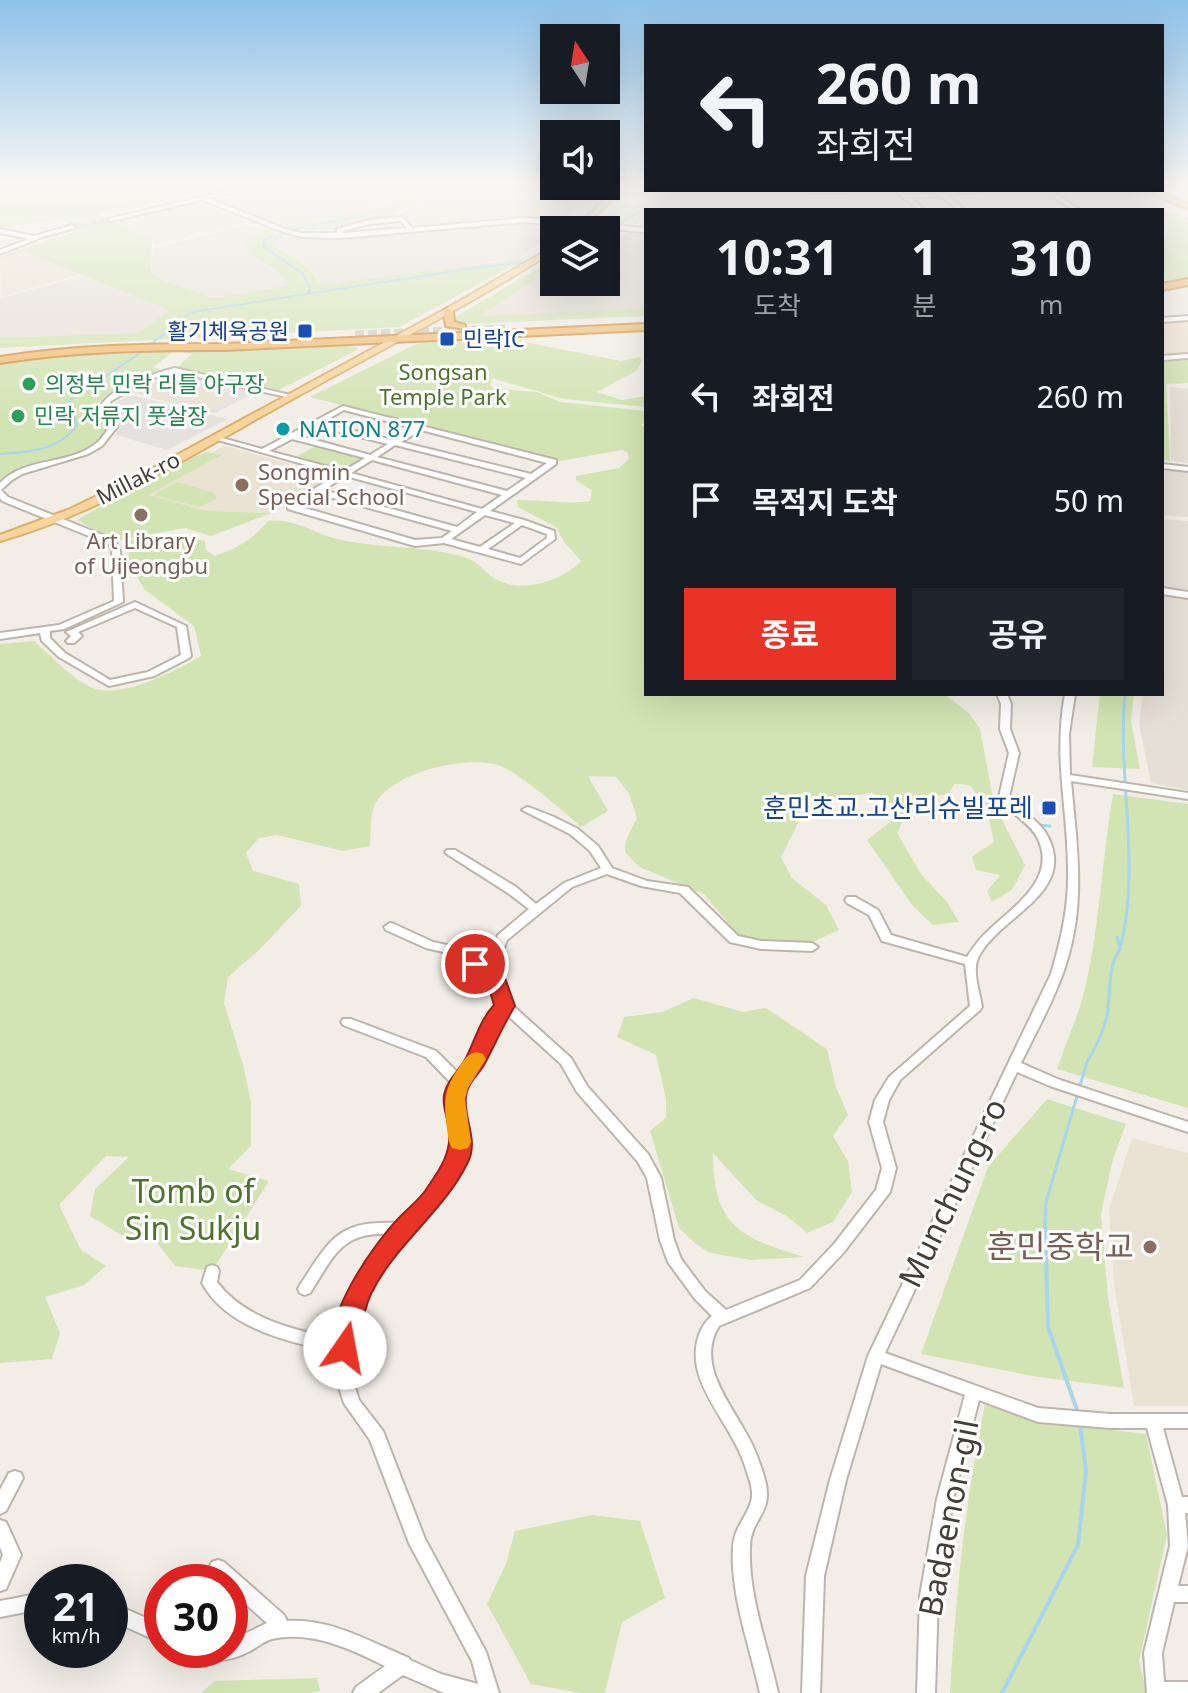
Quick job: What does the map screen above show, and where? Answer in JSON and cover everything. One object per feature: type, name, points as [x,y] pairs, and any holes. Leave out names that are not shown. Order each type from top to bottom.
[{"type":"highway","points":[[1164,289],[1188,288]]},
{"type":"highway","points":[[448,311],[449,324],[462,327]]},
{"type":"highway","points":[[356,337],[396,340],[506,330],[644,324]]},
{"type":"highway","points":[[0,350],[356,337],[462,327],[506,330]]},
{"type":"highway","points":[[0,360],[86,348]]},
{"type":"main road","name":"Millak-ro","points":[[0,538],[58,518],[215,438],[366,357],[532,262]]},
{"type":"main road","points":[[356,337],[365,345],[366,357]]},
{"type":"street","points":[[1164,320],[1188,318]]},
{"type":"street","points":[[1164,358],[1188,356]]},
{"type":"street","points":[[0,636],[61,627],[119,602],[116,551],[112,542],[5,499],[0,490],[6,479],[23,470],[74,457],[100,445],[113,427],[105,405],[108,400],[164,371],[188,371],[291,396]]},
{"type":"street","points":[[263,451],[343,408],[553,462],[444,540]]},
{"type":"street","points":[[314,423],[532,477]]},
{"type":"street","points":[[215,438],[345,473],[545,529],[551,533],[551,539],[521,561],[444,540],[415,543],[291,507],[317,491],[345,473],[370,457],[420,427]]},
{"type":"street","points":[[291,436],[509,494]]},
{"type":"street","points":[[1164,466],[1188,469]]},
{"type":"street","points":[[317,491],[459,530]]},
{"type":"street","points":[[481,550],[521,522]]},
{"type":"street","points":[[1164,591],[1188,595]]},
{"type":"street","points":[[45,631],[45,639],[62,655],[109,683],[151,674],[186,656],[181,626],[135,605],[71,632],[77,636],[71,641]]},
{"type":"street","points":[[769,1693],[741,1547],[744,1526],[758,1511],[760,1490],[747,1450],[709,1379],[702,1356],[706,1335],[714,1322],[805,1284],[883,1192],[889,1168],[876,1122],[882,1100],[895,1077],[976,1007],[970,962],[986,937],[1033,899],[1046,872],[1044,839],[1004,797],[1014,753],[1005,729],[1006,704],[1003,696]]},
{"type":"street","name":"Munchung-ro","points":[[811,1693],[815,1576],[838,1480],[876,1356],[1015,1066],[1057,974],[1071,930],[1074,856],[1064,777],[1064,720],[1070,696]]},
{"type":"street","points":[[1064,777],[1188,796]]},
{"type":"street","points":[[527,810],[547,816],[568,828],[601,854],[607,870]]},
{"type":"street","points":[[451,852],[512,890],[536,909]]},
{"type":"street","points":[[724,1318],[700,1295],[675,1262],[667,1240],[654,1178],[643,1158],[582,1089],[566,1061],[505,1006],[493,960],[502,938],[536,909],[568,885],[607,870],[645,884],[684,890],[734,939],[761,945],[812,947]]},
{"type":"street","points":[[851,900],[874,913],[886,938],[970,962]]},
{"type":"street","points":[[390,927],[430,945],[452,950],[494,971]]},
{"type":"street","points":[[490,1693],[480,1658],[418,1543],[377,1436],[352,1403],[345,1381],[345,1348],[350,1316],[360,1289],[402,1229],[431,1201],[458,1159],[461,1134],[454,1099],[459,1083],[474,1063],[496,1016],[505,1006]]},
{"type":"street","points":[[347,1022],[431,1054],[459,1083]]},
{"type":"street","points":[[1015,1066],[1055,1083],[1188,1127]]},
{"type":"street","points":[[305,1289],[340,1238],[356,1229],[402,1229]]},
{"type":"street","points":[[212,1271],[209,1283],[216,1296],[236,1310],[293,1335],[345,1348]]},
{"type":"street","points":[[876,1356],[1038,1415],[1110,1421],[1188,1421]]},
{"type":"street","name":"Badaenon-gil","points":[[926,1693],[929,1596],[945,1499],[974,1391]]},
{"type":"street","points":[[1153,1420],[1182,1505],[1179,1546],[1153,1653],[1156,1692],[1188,1691]]},
{"type":"street","points":[[0,1506],[15,1478]]},
{"type":"street","points":[[0,1528],[12,1555],[8,1571],[0,1583]]},
{"type":"street","points":[[248,1594],[278,1621],[280,1629]]},
{"type":"street","points":[[1169,1594],[1188,1594]]},
{"type":"street","points":[[0,1609],[24,1604]]},
{"type":"street","points":[[248,1644],[269,1630],[296,1628],[334,1635],[372,1647],[437,1681],[478,1693]]},
{"type":"street","points":[[362,1693],[403,1664]]},
{"type":"shaded area","points":[[0,262],[50,262],[80,274],[1,297]]},
{"type":"shaded area","points":[[152,262],[265,262],[284,277],[289,287],[213,298],[161,280],[151,271]]},
{"type":"shaded area","points":[[299,262],[491,262],[331,285],[322,285],[314,273]]},
{"type":"shaded area","points":[[620,262],[644,262],[644,308],[476,316],[540,277],[540,296],[620,296]]},
{"type":"shaded area","points":[[83,276],[170,310],[143,330],[131,333],[0,338],[0,298]]},
{"type":"shaded area","points":[[1188,319],[1188,355],[1164,356],[1164,321]]},
{"type":"shaded area","points":[[176,372],[250,389],[204,412],[127,391],[159,375]]},
{"type":"shaded area","points":[[201,377],[258,391],[215,413],[207,411],[237,395],[189,383]]},
{"type":"shaded area","points":[[1170,387],[1188,389],[1188,463],[1171,461]]},
{"type":"shaded area","points":[[131,395],[228,419],[167,450],[116,435],[119,423],[112,404]]},
{"type":"shaded area","name":"Songmin Special School","points":[[225,446],[335,476],[272,513],[207,511],[147,495],[220,456],[212,452]]},
{"type":"shaded area","points":[[1165,470],[1188,473],[1188,517],[1164,515]]},
{"type":"shaded area","points":[[1164,519],[1188,521],[1188,590],[1164,587]]},
{"type":"shaded area","points":[[1164,595],[1188,598],[1188,790],[1151,783],[1139,724],[1143,696],[1164,696]]},
{"type":"shaded area","name":"훈민중학교","points":[[1132,1138],[1188,1153],[1188,1406],[1134,1406],[1114,1285],[1109,1210]]},
{"type":"green space","points":[[49,262],[151,262],[151,271],[161,280],[213,298],[289,286],[280,274],[264,262],[299,262],[322,285],[497,262],[520,262],[399,327],[0,348],[0,338],[131,333],[143,330],[169,310]]},
{"type":"green space","points":[[1164,262],[1188,262],[1188,278],[1164,281]]},
{"type":"green space","points":[[540,267],[540,277],[478,316],[644,308],[644,316],[454,322],[455,317]]},
{"type":"green space","points":[[499,337],[621,361],[639,357],[642,361],[636,371],[597,392],[622,400],[644,396],[644,407],[564,399],[492,378],[490,386],[537,392],[560,402],[644,411],[644,423],[640,425],[644,426],[644,696],[947,696],[970,714],[980,729],[994,804],[1025,865],[1012,890],[992,902],[987,891],[1000,875],[976,870],[972,857],[994,842],[987,811],[970,785],[955,784],[948,794],[914,799],[897,833],[921,874],[947,902],[959,922],[933,925],[912,905],[867,840],[894,819],[891,803],[872,793],[799,804],[800,819],[781,857],[792,878],[826,905],[839,930],[808,944],[743,941],[704,894],[639,867],[625,852],[626,840],[637,818],[629,794],[616,777],[588,776],[608,811],[581,827],[517,775],[498,765],[466,763],[447,765],[409,777],[380,796],[373,809],[370,846],[343,851],[277,835],[259,838],[246,853],[253,871],[299,884],[301,906],[228,977],[224,1003],[251,1103],[251,1146],[228,1169],[269,1181],[212,1271],[175,1266],[150,1234],[123,1236],[90,1216],[95,1189],[129,1157],[106,1156],[59,1205],[81,1250],[106,1266],[84,1285],[45,1297],[60,1333],[52,1359],[0,1363],[0,644],[34,641],[74,676],[88,686],[101,690],[130,687],[162,676],[201,656],[194,626],[145,590],[128,562],[130,540],[168,536],[195,538],[205,541],[206,550],[215,556],[244,542],[268,521],[293,523],[333,538],[365,544],[466,557],[491,576],[513,585],[538,584],[572,568],[581,561],[564,542],[556,527],[518,507],[517,500],[590,501],[592,490],[576,480],[576,476],[619,468],[629,459],[628,453],[622,450],[560,461],[310,397],[414,345],[433,340]]},
{"type":"green space","points":[[346,344],[359,349],[279,390],[177,367],[192,354],[174,351],[153,367],[160,369],[97,404],[107,421],[105,433],[96,443],[64,458],[0,480],[0,366],[4,364],[51,354]]},
{"type":"green space","points":[[1188,359],[1188,383],[1166,384],[1170,461],[1164,460],[1164,361]]},
{"type":"green space","points":[[318,445],[363,459],[338,467],[297,456]]},
{"type":"green space","points":[[207,452],[222,455],[148,495],[207,511],[272,513],[211,536],[185,528],[114,541],[77,520],[181,462]]},
{"type":"green space","points":[[178,482],[213,493],[217,498],[200,507],[153,495]]},
{"type":"green space","points":[[1100,696],[1134,696],[1131,721],[1140,769],[1092,767]]},
{"type":"green space","points":[[1113,794],[1188,804],[1188,1108],[1057,1069],[1079,1008],[1090,964]]},
{"type":"green space","points":[[694,998],[743,1012],[766,1008],[827,1049],[836,1087],[848,1115],[833,1136],[848,1161],[852,1192],[833,1222],[807,1233],[788,1217],[756,1200],[713,1153],[718,1197],[735,1225],[763,1243],[805,1257],[751,1260],[710,1253],[679,1228],[650,1131],[666,1118],[666,1099],[656,1055],[617,1037],[624,1017],[662,1012]]},
{"type":"green space","points":[[1047,1099],[1126,1124],[1113,1159],[1101,1214],[1108,1298],[1124,1388],[1038,1377],[921,1354],[988,1167]]},
{"type":"green space","points":[[985,1404],[1037,1421],[1146,1434],[1167,1535],[1139,1661],[1147,1693],[950,1693],[962,1548]]},
{"type":"green space","points":[[592,1515],[640,1521],[665,1598],[622,1622],[605,1693],[581,1693],[531,1684],[487,1604],[506,1564],[515,1531]]},
{"type":"green space","points":[[317,1678],[320,1691],[311,1693],[201,1693],[215,1681]]},
{"type":"waterway","points":[[286,262],[302,273],[310,288],[308,293]]},
{"type":"waterway","points":[[0,454],[43,448],[70,434],[77,425],[69,401],[137,355],[192,312],[527,262]]},
{"type":"waterway","points":[[1121,945],[1129,882],[1123,726],[1125,696]]},
{"type":"waterway","points":[[1037,825],[1050,826]]},
{"type":"waterway","points":[[1045,1224],[1046,1202],[1087,1062],[1107,1016],[1111,973],[1120,949],[1117,937]]},
{"type":"waterway","points":[[1045,1224],[1048,1327],[1078,1413]]},
{"type":"waterway","points":[[1002,1693],[1078,1545],[1086,1470],[1080,1425]]},
{"type":"tunnel","points":[[355,335],[505,329]]},
{"type":"slow traffic","points":[[460,1142],[454,1099],[457,1086],[476,1059]]},
{"type":"place","name":"활기체육공원","points":[[305,331]]},
{"type":"place","name":"민락IC","points":[[447,339]]},
{"type":"place","name":"의정부 민락 리틀 야구장","points":[[29,384]]},
{"type":"place","name":"민락 저류지 풋살장","points":[[18,416]]},
{"type":"place","name":"NATION 877","points":[[283,429]]},
{"type":"place","name":"Songmin Special School","points":[[242,485]]},
{"type":"place","name":"Art Library of Uijeongbu","points":[[141,515]]},
{"type":"place","name":"훈민초교.고산리슈빌포레","points":[[1049,808]]},
{"type":"place","name":"훈민중학교","points":[[1150,1247]]},
{"type":"route","points":[[345,1348],[350,1316],[360,1289],[402,1229],[431,1201],[458,1159],[461,1134],[454,1099],[457,1086],[474,1063],[496,1016],[505,1006],[494,971],[475,964]]},
{"type":"park label","name":"Songsan Temple Park","points":[[443,384]]},
{"type":"park label","name":"Tomb of Sin Sukju","points":[[193,1210]]}]
